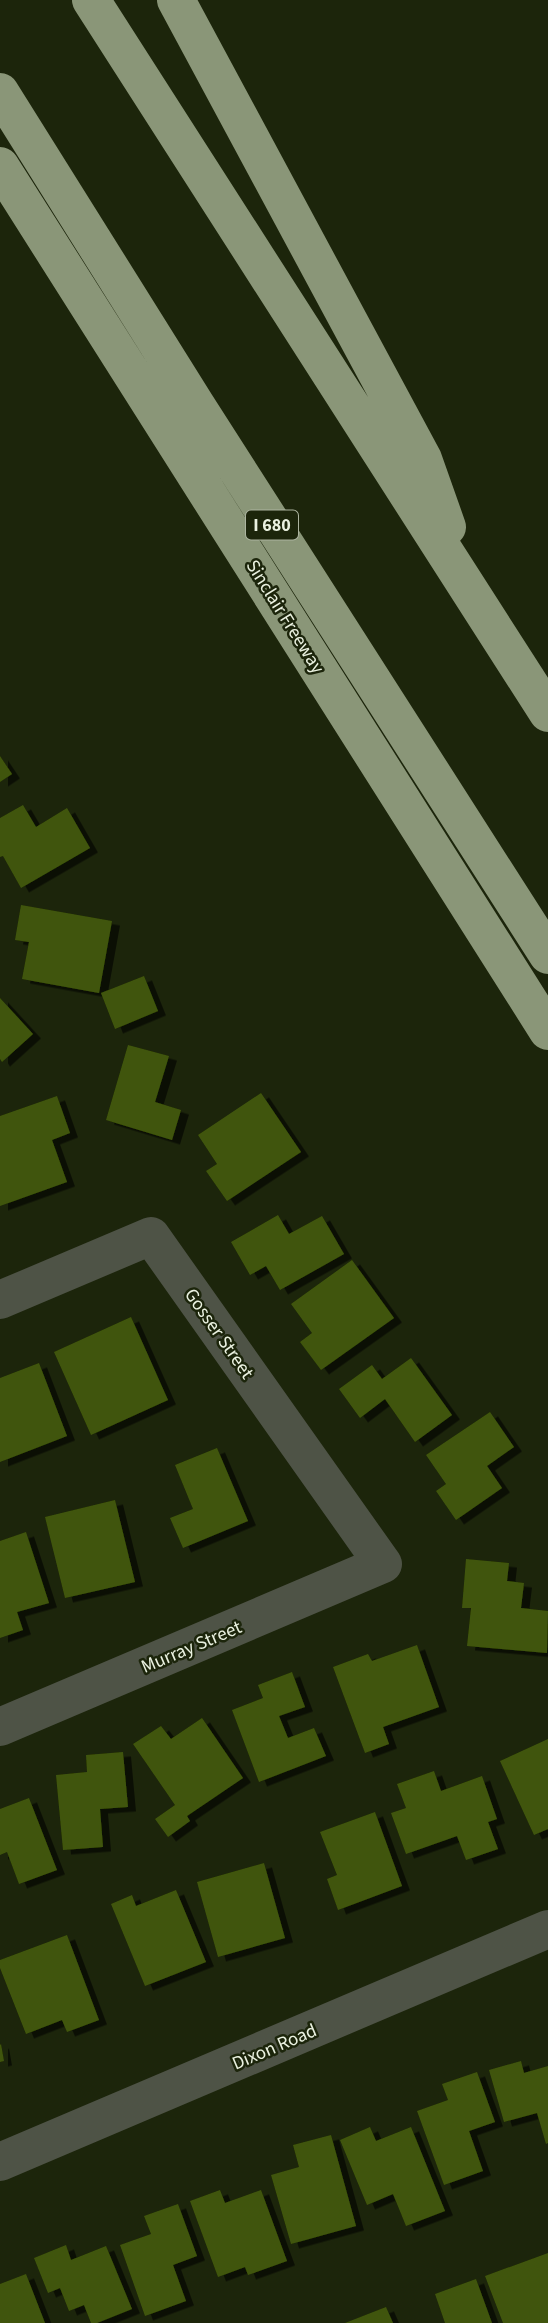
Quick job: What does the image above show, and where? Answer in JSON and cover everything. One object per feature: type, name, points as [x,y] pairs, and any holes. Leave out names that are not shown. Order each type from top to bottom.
[{"type":"highway","points":[[90,0],[548,713]]},
{"type":"highway","points":[[176,0],[423,459],[469,588]]},
{"type":"highway","name":"I 680","points":[[0,92],[195,405],[548,955]]},
{"type":"highway","name":"Sinclair Freeway","points":[[0,166],[548,1031]]},
{"type":"highway","points":[[0,202],[182,453]]},
{"type":"street","name":"Gosser Street","points":[[0,1300],[152,1236],[383,1564]]},
{"type":"street","name":"Murray Street","points":[[0,1727],[383,1564]]},
{"type":"street","name":"Dixon Road","points":[[0,2162],[548,1929]]},
{"type":"building","points":[[0,756],[12,774],[0,782]]},
{"type":"building","points":[[23,805],[36,827],[67,808],[90,848],[21,888],[3,856],[0,857],[0,818]]},
{"type":"building","points":[[21,905],[112,921],[99,993],[22,979],[29,942],[15,940]]},
{"type":"building","points":[[144,976],[158,1011],[115,1029],[101,993]]},
{"type":"building","points":[[0,998],[33,1034],[2,1062],[0,1059]]},
{"type":"building","points":[[128,1045],[169,1056],[155,1102],[181,1110],[172,1140],[106,1120]]},
{"type":"building","points":[[261,1093],[301,1152],[227,1201],[206,1171],[217,1164],[198,1135]]},
{"type":"building","points":[[57,1096],[70,1133],[52,1140],[67,1182],[0,1206],[0,1116]]},
{"type":"building","points":[[278,1215],[289,1234],[322,1216],[344,1254],[280,1290],[266,1266],[250,1275],[231,1242]]},
{"type":"building","points":[[352,1260],[394,1318],[321,1370],[300,1342],[312,1333],[291,1304]]},
{"type":"building","points":[[131,1317],[168,1400],[91,1435],[54,1352]]},
{"type":"building","points":[[411,1358],[452,1415],[415,1442],[385,1399],[360,1418],[339,1389],[372,1365],[382,1379]]},
{"type":"building","points":[[39,1363],[67,1436],[0,1462],[0,1378]]},
{"type":"building","points":[[490,1412],[514,1447],[487,1466],[502,1488],[456,1520],[436,1491],[446,1484],[426,1455]]},
{"type":"building","points":[[217,1448],[248,1521],[183,1548],[170,1518],[193,1509],[175,1465]]},
{"type":"building","points":[[115,1500],[135,1582],[65,1598],[45,1517]]},
{"type":"building","points":[[26,1532],[49,1603],[17,1612],[23,1630],[0,1638],[0,1541]]},
{"type":"building","points":[[466,1559],[509,1563],[507,1581],[524,1583],[521,1608],[548,1611],[547,1653],[467,1646],[471,1608],[462,1608]]},
{"type":"building","points":[[417,1645],[439,1707],[383,1727],[389,1744],[365,1753],[333,1667],[368,1654],[372,1661]]},
{"type":"building","points":[[292,1672],[305,1707],[279,1716],[288,1738],[314,1728],[326,1756],[259,1782],[232,1710],[263,1698],[258,1685]]},
{"type":"building","points":[[202,1718],[243,1778],[187,1816],[190,1821],[168,1837],[155,1819],[175,1805],[133,1744],[161,1726],[171,1739]]},
{"type":"building","points":[[548,1739],[548,1829],[534,1835],[500,1761]]},
{"type":"building","points":[[123,1752],[128,1807],[100,1809],[103,1847],[63,1850],[56,1775],[87,1772],[86,1755]]},
{"type":"building","points":[[434,1771],[441,1791],[482,1776],[497,1819],[488,1822],[498,1849],[466,1860],[457,1836],[406,1854],[391,1813],[406,1808],[397,1784]]},
{"type":"building","points":[[29,1798],[57,1870],[19,1884],[7,1852],[0,1855],[0,1809]]},
{"type":"building","points":[[375,1812],[402,1886],[338,1910],[327,1879],[337,1875],[320,1832]]},
{"type":"building","points":[[264,1863],[285,1938],[218,1957],[197,1882]]},
{"type":"building","points":[[176,1890],[206,1962],[145,1986],[111,1904],[132,1895],[136,1906]]},
{"type":"building","points":[[67,1935],[99,2020],[67,2032],[62,2020],[26,2034],[0,1968],[0,1960]]},
{"type":"building","points":[[0,2045],[4,2061],[0,2062]]},
{"type":"building","points":[[521,2061],[524,2073],[548,2066],[546,2144],[537,2113],[504,2122],[489,2070]]},
{"type":"building","points":[[477,2072],[495,2122],[469,2131],[483,2171],[444,2185],[417,2111],[448,2100],[442,2084]]},
{"type":"building","points":[[370,2127],[376,2141],[411,2127],[445,2211],[406,2226],[393,2194],[367,2205],[340,2140]]},
{"type":"building","points":[[331,2135],[356,2226],[291,2244],[271,2175],[299,2167],[293,2145]]},
{"type":"building","points":[[220,2190],[225,2203],[261,2190],[287,2261],[248,2275],[245,2267],[218,2277],[190,2201]]},
{"type":"building","points":[[178,2204],[197,2256],[173,2265],[186,2301],[145,2316],[120,2245],[151,2234],[144,2216]]},
{"type":"building","points":[[66,2245],[71,2260],[106,2246],[132,2309],[91,2323],[84,2305],[69,2311],[60,2288],[48,2293],[34,2258]]},
{"type":"building","points":[[548,2253],[548,2323],[503,2323],[485,2276]]},
{"type":"building","points":[[26,2274],[45,2323],[0,2323],[0,2284]]},
{"type":"building","points":[[476,2279],[492,2323],[445,2323],[435,2294]]},
{"type":"building","points":[[386,2307],[393,2323],[345,2323]]}]
